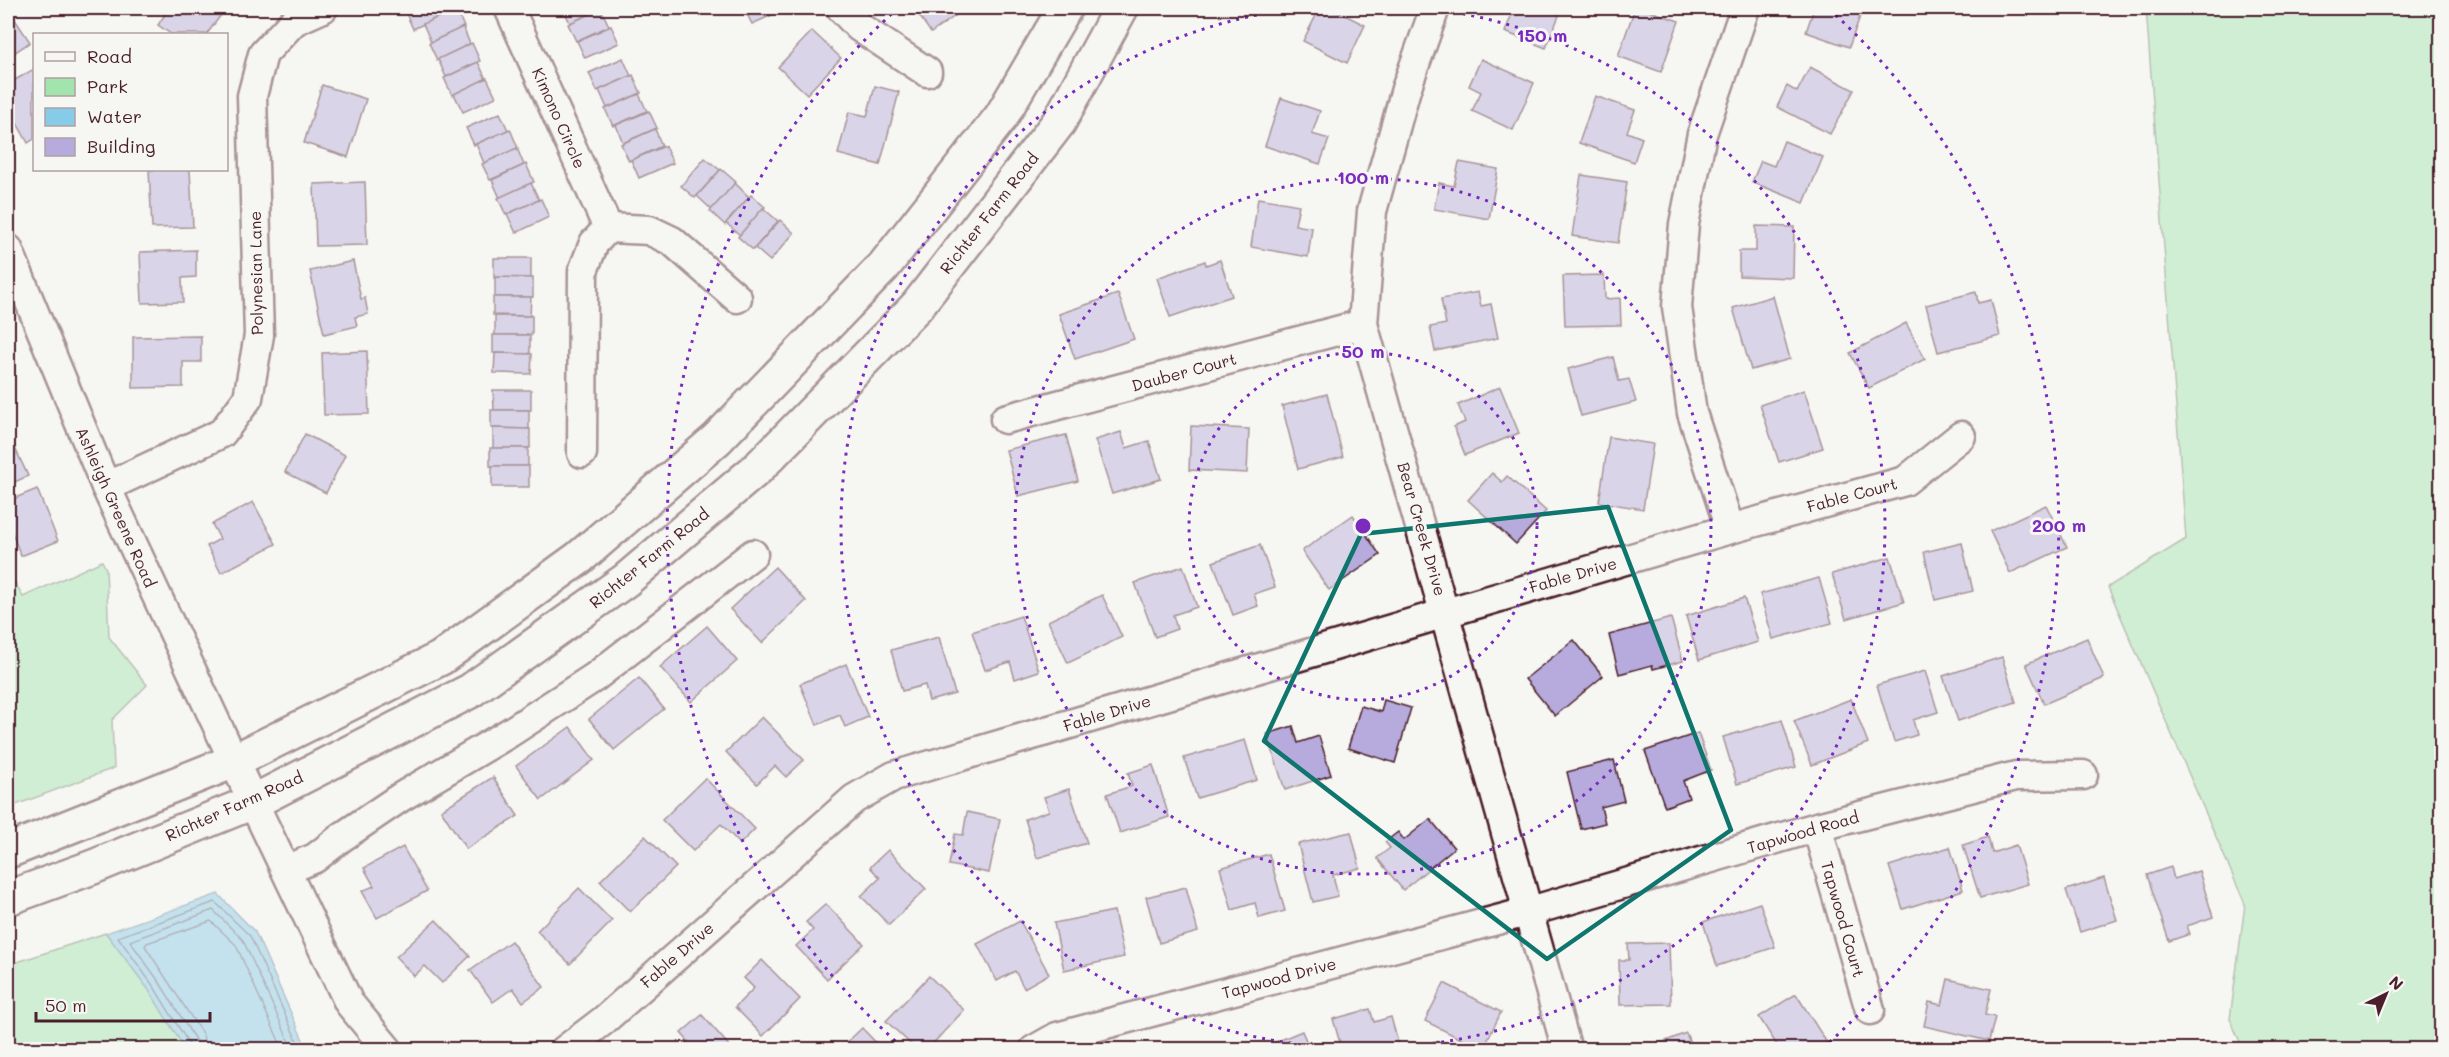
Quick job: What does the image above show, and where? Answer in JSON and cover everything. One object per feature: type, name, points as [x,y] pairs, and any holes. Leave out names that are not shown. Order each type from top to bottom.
[{"type":"main road","points":[[8,851],[234,761],[441,658],[579,558],[717,439],[884,266],[1001,117],[1065,8]]},
{"type":"main road","name":"Richter Farm Road","points":[[8,898],[93,867],[253,802],[470,691],[626,580],[758,468],[917,306],[1059,122],[1121,8]]},
{"type":"street","name":"Polynesian Lane","points":[[106,487],[222,433],[248,398],[259,335],[252,96],[263,54],[294,21],[323,8]]},
{"type":"street","name":"Kimono Circle","points":[[509,8],[608,228]]},
{"type":"street","points":[[841,8],[859,27],[927,72]]},
{"type":"street","name":"Bear Creek Drive","points":[[1435,8],[1406,90],[1372,212],[1363,324],[1567,1050]]},
{"type":"street","points":[[1730,529],[1692,413],[1677,308],[1684,224],[1702,134],[1745,8]]},
{"type":"street","points":[[582,453],[583,271],[594,243],[608,228],[649,230],[672,241],[737,298]]},
{"type":"street","name":"Ashleigh Greene Road","points":[[8,249],[106,487],[253,802]]},
{"type":"street","name":"Dauber Court","points":[[1005,419],[1363,324]]},
{"type":"street","name":"Fable Court","points":[[1730,529],[1905,481],[1961,436]]},
{"type":"street","name":"Fable Drive","points":[[565,1050],[603,1021],[854,799],[894,776],[1730,529]]},
{"type":"street","points":[[286,870],[315,858],[401,797],[509,733],[595,677],[753,554]]},
{"type":"street","name":"Tapwood Road","points":[[1527,912],[1817,827],[2016,776],[2083,775]]},
{"type":"street","points":[[253,802],[349,1004],[388,1050]]},
{"type":"street","name":"Tapwood Court","points":[[1817,827],[1870,1010]]},
{"type":"street","name":"Tapwood Drive","points":[[1034,1050],[1057,1037],[1527,912]]},
{"type":"highlighted area","points":[[1608,507],[1731,830],[1547,959],[1264,741],[1361,534]]},
{"type":"green space","points":[[2146,8],[2441,8],[2441,1049],[2243,1049],[2230,1019],[2245,904],[2108,587],[2186,539]]},
{"type":"green space","points":[[102,561],[106,569],[109,637],[147,685],[112,720],[114,768],[8,808],[8,570],[23,597]]},
{"type":"green space","points":[[106,933],[149,990],[185,1049],[8,1049],[8,965]]},
{"type":"water","points":[[218,894],[255,932],[307,1049],[185,1049],[149,990],[106,933]]},
{"type":"building","points":[[169,8],[226,8],[208,33],[170,33],[158,25]]},
{"type":"building","points":[[412,8],[453,8],[454,10],[413,29],[405,11]]},
{"type":"building","points":[[563,8],[603,8],[570,23]]},
{"type":"building","points":[[744,8],[788,8],[752,24]]},
{"type":"building","points":[[926,8],[966,8],[931,33],[918,14]]},
{"type":"building","points":[[1320,8],[1331,8],[1365,25],[1347,63],[1303,41]]},
{"type":"building","points":[[1503,8],[1562,8],[1546,48],[1505,32],[1513,11]]},
{"type":"building","points":[[1635,8],[1679,21],[1661,72],[1618,56]]},
{"type":"building","points":[[1814,8],[1863,8],[1849,47],[1806,32]]},
{"type":"building","points":[[8,9],[30,42],[8,57]]},
{"type":"building","points":[[456,9],[464,27],[431,42],[423,24]]},
{"type":"building","points":[[601,9],[609,26],[576,41],[568,24]]},
{"type":"building","points":[[611,26],[619,43],[585,58],[577,41]]},
{"type":"building","points":[[463,27],[470,44],[437,60],[429,43]]},
{"type":"building","points":[[812,31],[841,58],[807,94],[778,67]]},
{"type":"building","points":[[472,43],[480,61],[446,77],[438,59]]},
{"type":"building","points":[[623,58],[631,76],[597,91],[589,73]]},
{"type":"building","points":[[1481,59],[1534,83],[1513,130],[1472,111],[1481,92],[1469,86]]},
{"type":"building","points":[[478,62],[486,79],[452,95],[444,78]]},
{"type":"building","points":[[1810,67],[1854,90],[1830,134],[1777,107],[1787,86],[1797,92]]},
{"type":"building","points":[[33,70],[33,140],[28,143],[8,107],[8,84]]},
{"type":"building","points":[[633,75],[641,93],[607,108],[599,90]]},
{"type":"building","points":[[487,78],[496,97],[463,112],[454,94]]},
{"type":"building","points":[[322,85],[366,99],[348,157],[304,143]]},
{"type":"building","points":[[875,86],[899,92],[880,165],[838,154],[849,112],[867,116]]},
{"type":"building","points":[[639,94],[647,111],[613,126],[605,109]]},
{"type":"building","points":[[1595,96],[1635,110],[1627,132],[1642,138],[1634,162],[1579,143]]},
{"type":"building","points":[[1281,98],[1320,111],[1312,134],[1329,139],[1320,164],[1265,146]]},
{"type":"building","points":[[649,111],[657,128],[623,143],[616,125]]},
{"type":"building","points":[[500,113],[508,130],[474,145],[466,128]]},
{"type":"building","points":[[510,129],[518,148],[484,163],[476,144]]},
{"type":"building","points":[[655,129],[662,146],[629,161],[621,144]]},
{"type":"building","points":[[1784,141],[1823,157],[1804,203],[1752,182],[1761,161],[1774,166]]},
{"type":"building","points":[[665,146],[673,163],[639,178],[631,160]]},
{"type":"building","points":[[517,148],[524,165],[490,180],[482,164]]},
{"type":"building","points":[[705,158],[720,170],[695,198],[681,186]]},
{"type":"building","points":[[1459,162],[1498,169],[1489,219],[1434,209],[1439,183],[1454,186]]},
{"type":"building","points":[[526,164],[534,182],[500,198],[492,180]]},
{"type":"building","points":[[721,169],[736,182],[712,210],[697,196]]},
{"type":"building","points":[[149,171],[190,171],[193,227],[152,228]]},
{"type":"building","points":[[1581,175],[1627,182],[1618,243],[1572,236]]},
{"type":"building","points":[[365,182],[367,245],[316,246],[314,184]]},
{"type":"building","points":[[531,183],[539,200],[506,215],[498,198]]},
{"type":"building","points":[[735,183],[749,197],[725,225],[710,211]]},
{"type":"building","points":[[751,195],[765,207],[740,235],[726,223]]},
{"type":"building","points":[[1258,198],[1299,205],[1295,225],[1312,228],[1308,257],[1251,247]]},
{"type":"building","points":[[541,199],[549,217],[516,233],[507,214]]},
{"type":"building","points":[[763,208],[778,221],[753,250],[738,237]]},
{"type":"building","points":[[780,220],[794,233],[770,261],[755,248]]},
{"type":"building","points":[[1756,226],[1794,227],[1793,278],[1739,276],[1739,251],[1756,251]]},
{"type":"building","points":[[196,250],[196,277],[182,278],[183,302],[142,303],[140,252]]},
{"type":"building","points":[[494,258],[531,258],[531,278],[494,278]]},
{"type":"building","points":[[1220,260],[1232,296],[1170,317],[1157,278],[1205,261],[1206,265]]},
{"type":"building","points":[[353,261],[361,299],[365,298],[368,314],[355,317],[357,326],[324,334],[310,271]]},
{"type":"building","points":[[1604,275],[1605,299],[1620,298],[1621,325],[1565,326],[1563,276]]},
{"type":"building","points":[[495,277],[533,278],[533,297],[495,297]]},
{"type":"building","points":[[1478,292],[1481,306],[1491,304],[1498,338],[1435,351],[1430,327],[1446,324],[1441,299]]},
{"type":"building","points":[[1976,292],[1978,303],[1991,300],[2000,336],[1938,352],[1926,305]]},
{"type":"building","points":[[1118,294],[1134,339],[1075,359],[1059,314]]},
{"type":"building","points":[[1773,296],[1790,359],[1751,370],[1733,308]]},
{"type":"building","points":[[493,297],[531,297],[530,316],[493,315]]},
{"type":"building","points":[[495,316],[532,316],[532,335],[495,335]]},
{"type":"building","points":[[1906,323],[1925,359],[1869,388],[1850,353]]},
{"type":"building","points":[[493,335],[530,335],[530,354],[493,353]]},
{"type":"building","points":[[201,336],[201,362],[183,362],[183,387],[133,388],[133,337]]},
{"type":"building","points":[[367,351],[369,414],[324,415],[322,353]]},
{"type":"building","points":[[495,353],[532,354],[531,374],[494,373]]},
{"type":"building","points":[[1613,357],[1619,381],[1629,379],[1636,402],[1581,416],[1568,369]]},
{"type":"building","points":[[1500,387],[1519,433],[1465,455],[1454,427],[1465,422],[1458,405]]},
{"type":"building","points":[[493,390],[531,390],[531,410],[494,410]]},
{"type":"building","points":[[1804,390],[1823,448],[1779,462],[1760,405]]},
{"type":"building","points":[[1327,394],[1343,457],[1298,469],[1282,406]]},
{"type":"building","points":[[491,410],[529,410],[529,429],[491,428]]},
{"type":"building","points":[[1191,426],[1249,429],[1247,473],[1189,470]]},
{"type":"building","points":[[493,428],[530,429],[530,448],[493,448]]},
{"type":"building","points":[[1121,432],[1126,448],[1149,441],[1161,479],[1112,494],[1095,440]]},
{"type":"building","points":[[8,433],[28,476],[8,485]]},
{"type":"building","points":[[305,434],[345,455],[326,493],[285,472]]},
{"type":"building","points":[[1066,435],[1078,481],[1018,496],[1006,450]]},
{"type":"building","points":[[1609,437],[1653,444],[1643,509],[1599,502]]},
{"type":"building","points":[[490,448],[528,448],[528,466],[490,466]]},
{"type":"building","points":[[492,466],[529,466],[529,487],[492,487]]},
{"type":"building","points":[[1492,473],[1502,482],[1507,476],[1546,511],[1516,544],[1468,500]]},
{"type":"building","points":[[37,489],[58,541],[21,556],[8,523],[8,501]]},
{"type":"building","points":[[253,502],[276,544],[221,573],[207,546],[220,539],[212,524]]},
{"type":"building","points":[[2046,505],[2067,547],[2010,573],[1990,531]]},
{"type":"building","points":[[1353,515],[1380,555],[1329,590],[1302,551]]},
{"type":"building","points":[[1962,543],[1973,591],[1935,600],[1924,552]]},
{"type":"building","points":[[1260,545],[1275,587],[1254,594],[1258,606],[1233,615],[1213,562]]},
{"type":"building","points":[[1890,557],[1904,602],[1846,619],[1832,574]]},
{"type":"building","points":[[1183,566],[1197,607],[1173,615],[1177,629],[1155,637],[1135,583]]},
{"type":"building","points":[[775,567],[806,601],[762,643],[730,609]]},
{"type":"building","points":[[1819,578],[1832,623],[1773,639],[1760,594]]},
{"type":"building","points":[[1102,595],[1122,637],[1068,663],[1048,621]]},
{"type":"building","points":[[1744,598],[1758,642],[1699,660],[1686,616]]},
{"type":"building","points":[[1021,616],[1039,671],[1015,679],[1010,662],[985,670],[972,632]]},
{"type":"building","points":[[1671,618],[1683,661],[1653,669],[1652,665],[1619,674],[1609,635]]},
{"type":"building","points":[[707,626],[737,661],[691,702],[660,667]]},
{"type":"building","points":[[939,637],[955,694],[929,701],[925,685],[902,691],[891,650]]},
{"type":"building","points":[[2087,638],[2104,678],[2044,704],[2026,664]]},
{"type":"building","points":[[1574,640],[1603,676],[1555,716],[1525,679]]},
{"type":"building","points":[[2002,657],[2016,702],[1958,721],[1943,676]]},
{"type":"building","points":[[846,664],[868,717],[845,727],[840,715],[817,725],[800,684]]},
{"type":"building","points":[[1925,671],[1938,712],[1913,720],[1917,735],[1894,742],[1877,685]]},
{"type":"building","points":[[639,678],[664,709],[614,750],[589,719]]},
{"type":"building","points":[[1851,699],[1868,743],[1812,765],[1794,721]]},
{"type":"building","points":[[1384,700],[1411,708],[1395,763],[1348,748],[1361,706],[1381,712]]},
{"type":"building","points":[[762,717],[804,760],[786,777],[775,766],[757,784],[726,752]]},
{"type":"building","points":[[1782,720],[1796,767],[1737,784],[1723,737]]},
{"type":"building","points":[[1293,726],[1298,743],[1319,736],[1331,775],[1285,790],[1267,734]]},
{"type":"building","points":[[570,727],[594,760],[541,800],[516,766]]},
{"type":"building","points":[[1698,733],[1711,770],[1683,781],[1689,798],[1665,807],[1645,751]]},
{"type":"building","points":[[1245,740],[1257,780],[1197,798],[1184,758]]},
{"type":"building","points":[[1614,760],[1624,801],[1601,807],[1605,823],[1581,829],[1567,772]]},
{"type":"building","points":[[1153,765],[1169,817],[1120,833],[1107,794],[1132,786],[1128,773]]},
{"type":"building","points":[[493,777],[518,816],[466,849],[441,810]]},
{"type":"building","points":[[705,778],[755,829],[740,844],[721,824],[693,851],[662,820]]},
{"type":"building","points":[[1069,789],[1087,843],[1037,858],[1025,819],[1049,811],[1044,797]]},
{"type":"building","points":[[967,812],[1000,819],[989,873],[949,865],[955,834],[963,835]]},
{"type":"building","points":[[1430,819],[1454,848],[1403,890],[1377,858],[1390,848],[1385,842],[1398,832],[1404,840]]},
{"type":"building","points":[[1351,832],[1360,868],[1333,875],[1338,896],[1313,902],[1298,844]]},
{"type":"building","points":[[645,836],[676,867],[630,912],[600,881]]},
{"type":"building","points":[[1988,837],[1992,853],[2016,845],[2028,884],[1980,898],[1963,845]]},
{"type":"building","points":[[403,847],[427,891],[377,918],[362,891],[374,886],[364,868]]},
{"type":"building","points":[[1950,847],[1963,890],[1903,909],[1889,866]]},
{"type":"building","points":[[888,850],[926,889],[889,925],[861,896],[880,878],[870,867]]},
{"type":"building","points":[[1269,854],[1285,911],[1259,918],[1255,903],[1232,910],[1220,868]]},
{"type":"building","points":[[2171,867],[2174,879],[2199,871],[2213,917],[2187,926],[2190,934],[2169,941],[2147,875]]},
{"type":"building","points":[[2104,878],[2117,920],[2080,932],[2066,890]]},
{"type":"building","points":[[1186,887],[1198,932],[1159,943],[1146,897]]},
{"type":"building","points":[[579,888],[612,921],[570,964],[537,931]]},
{"type":"building","points":[[1760,903],[1775,947],[1717,966],[1703,922]]},
{"type":"building","points":[[826,904],[864,944],[827,979],[796,946],[813,930],[806,922]]},
{"type":"building","points":[[1114,911],[1124,957],[1064,970],[1054,923]]},
{"type":"building","points":[[436,920],[470,956],[442,983],[425,966],[414,976],[396,957]]},
{"type":"building","points":[[1020,921],[1049,974],[1024,988],[1015,971],[997,981],[977,944]]},
{"type":"building","points":[[511,941],[544,987],[523,1002],[513,988],[493,1002],[470,970]]},
{"type":"building","points":[[1669,943],[1671,1004],[1620,1005],[1619,960],[1629,960],[1628,944]]},
{"type":"building","points":[[762,960],[800,999],[763,1036],[735,1007],[754,988],[744,978]]},
{"type":"building","points":[[929,976],[964,1010],[927,1050],[917,1050],[886,1021]]},
{"type":"building","points":[[1948,979],[1991,989],[1985,1015],[1995,1017],[1989,1041],[1924,1026],[1929,1002],[1942,1005]]},
{"type":"building","points":[[1444,983],[1501,1012],[1483,1050],[1425,1021]]},
{"type":"building","points":[[1796,994],[1829,1046],[1823,1050],[1780,1050],[1759,1017]]},
{"type":"building","points":[[1370,1009],[1374,1022],[1391,1017],[1400,1050],[1342,1050],[1333,1019]]},
{"type":"building","points":[[702,1015],[733,1050],[679,1050],[688,1041],[681,1033]]},
{"type":"building","points":[[862,1028],[883,1050],[839,1050]]},
{"type":"building","points":[[1302,1031],[1310,1050],[1262,1050],[1261,1048]]},
{"type":"building","points":[[1686,1033],[1693,1050],[1646,1049]]}]
